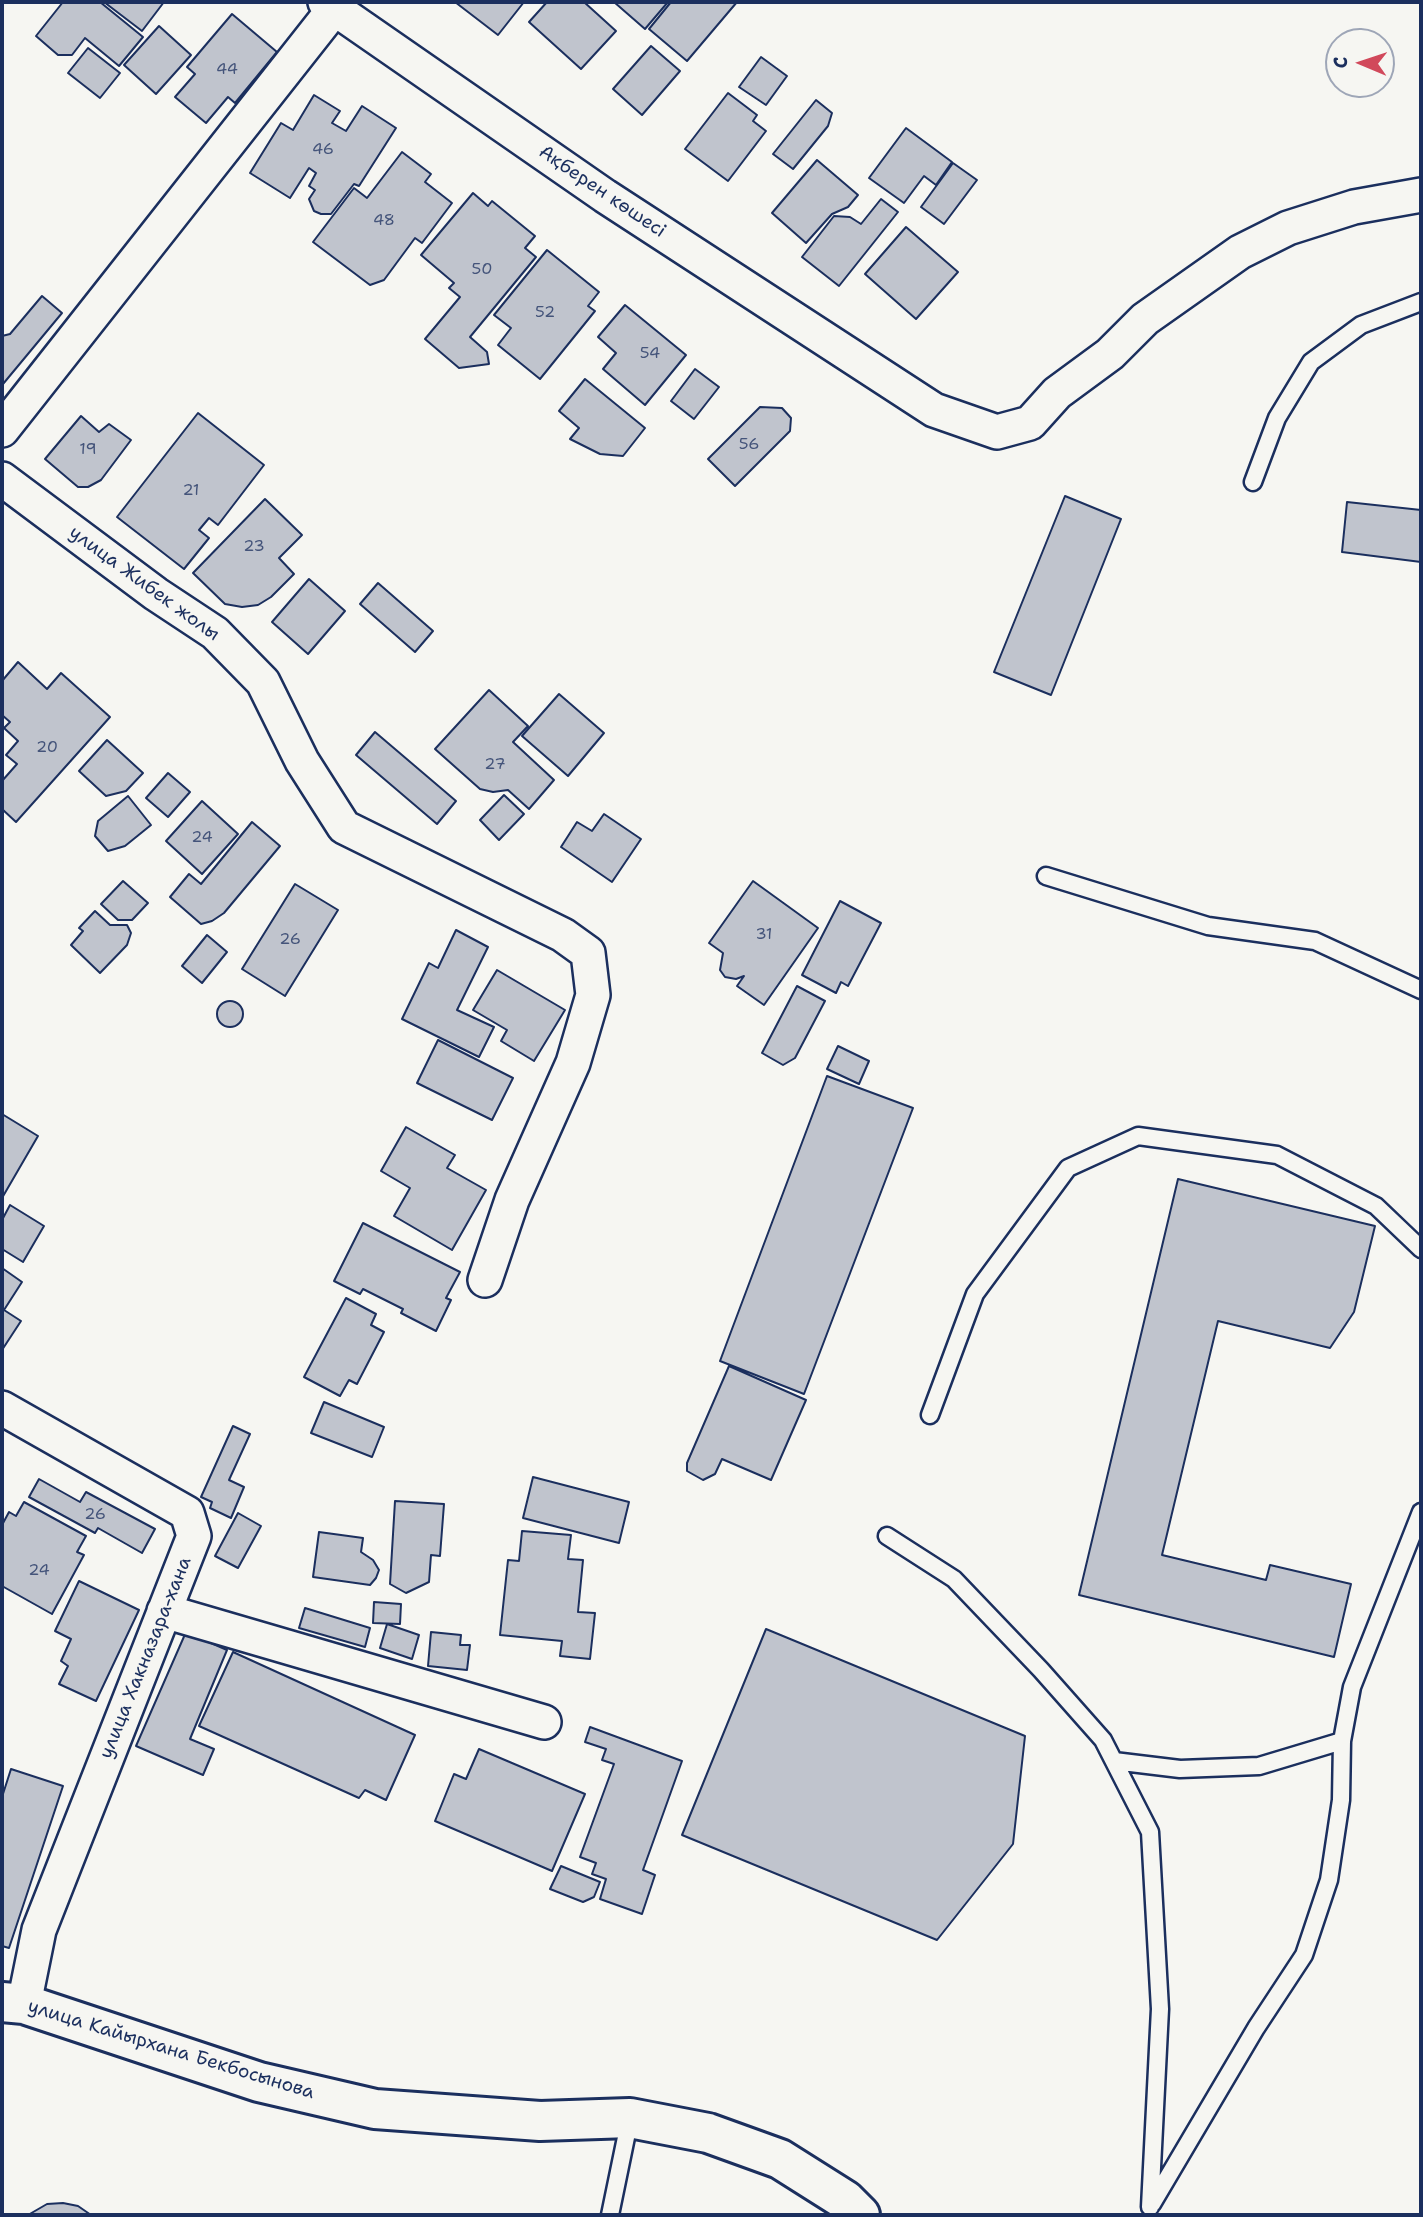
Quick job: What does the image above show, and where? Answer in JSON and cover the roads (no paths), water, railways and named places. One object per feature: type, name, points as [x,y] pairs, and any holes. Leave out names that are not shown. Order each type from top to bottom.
[{"type":"street","name":"Ақберен көшесі","points":[[330,5],[605,196],[934,410],[997,432],[1030,423],[1057,393],[1110,354],[1146,319],[1240,253],[1288,228],[1354,207],[1421,195]]},
{"type":"street","points":[[2,430],[330,5]]},
{"type":"street","name":"улица Жибек жолы","points":[[2,479],[156,594],[215,633],[263,682],[302,761],[344,827],[563,935],[588,953],[593,995],[573,1063],[512,1200],[485,1280]]},
{"type":"street","name":"улица Хакназара-хана","points":[[2,1408],[187,1513],[194,1536],[39,1930],[13,2003]]},
{"type":"street","points":[[164,1611],[544,1722]]},
{"type":"street","name":"улица Кайырхана Бекбосынова","points":[[13,2003],[260,2082],[375,2109],[540,2121],[630,2118],[708,2133],[780,2159],[845,2200],[860,2215]]},
{"type":"lane","points":[[1253,482],[1277,418],[1311,362],[1361,325],[1421,302]]},
{"type":"lane","points":[[1046,876],[1208,926],[1315,941],[1421,990]]},
{"type":"lane","points":[[930,1415],[975,1294],[1068,1168],[1139,1136],[1277,1156],[1377,1206],[1421,1249]]},
{"type":"lane","points":[[1148,2211],[1249,2039],[1304,1955],[1329,1880],[1341,1800],[1342,1741],[1352,1687],[1421,1512]]},
{"type":"lane","points":[[887,1536],[954,1579],[1041,1670],[1103,1740],[1150,1832],[1160,2010],[1148,2211]]},
{"type":"lane","points":[[1114,1761],[1180,1769],[1259,1766],[1342,1741]]},
{"type":"lane","points":[[610,2215],[630,2118]]}]
